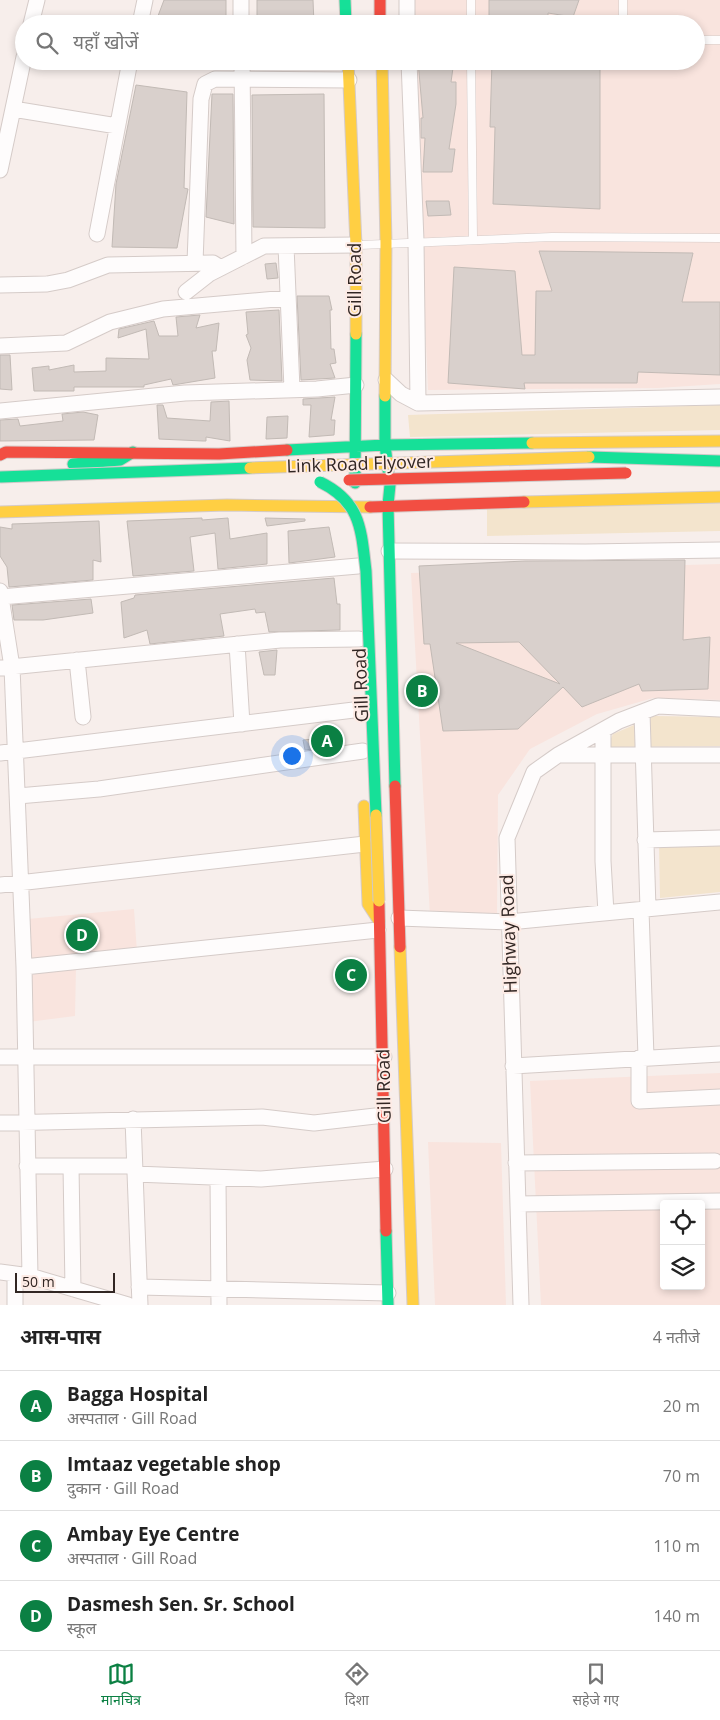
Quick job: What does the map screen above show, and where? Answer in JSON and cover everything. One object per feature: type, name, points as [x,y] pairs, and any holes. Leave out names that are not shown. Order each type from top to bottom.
[{"type":"main road","points":[[345,0],[346,15]]},
{"type":"main road","points":[[380,0],[380,15]]},
{"type":"main road","name":"Gill Road","points":[[348,70],[356,245],[355,507],[365,844],[368,904],[379,926],[384,1057],[388,1299]]},
{"type":"main road","name":"Gill Road","points":[[382,70],[386,243],[385,445],[390,485],[388,505],[399,918],[413,1305]]},
{"type":"main road","points":[[0,455],[6,452],[219,454],[385,445],[720,441]]},
{"type":"main road","points":[[0,476],[17,469],[120,460],[133,452]]},
{"type":"main road","name":"Link Road Flyover","points":[[0,476],[512,458],[594,457],[720,461]]},
{"type":"main road","name":"Link Road Flyover","points":[[379,926],[366,571],[360,521],[344,494],[315,482],[641,474]]},
{"type":"main road","points":[[0,512],[227,505],[355,507],[720,497]]},
{"type":"street","points":[[33,15],[37,0]]},
{"type":"street","points":[[142,15],[144,0]]},
{"type":"street","points":[[241,0],[241,15]]},
{"type":"street","points":[[406,0],[407,15]]},
{"type":"street","points":[[0,170],[21,70]]},
{"type":"street","points":[[97,234],[128,70]]},
{"type":"street","points":[[242,70],[244,256]]},
{"type":"street","points":[[409,70],[416,241],[418,403]]},
{"type":"street","points":[[195,263],[203,89],[205,84],[215,79],[242,78],[349,80]]},
{"type":"street","points":[[13,109],[117,126]]},
{"type":"street","points":[[186,292],[209,274],[264,246],[356,245]]},
{"type":"street","points":[[286,246],[292,389]]},
{"type":"street","points":[[0,285],[47,284],[68,280],[108,265],[213,263],[221,268]]},
{"type":"street","points":[[0,346],[66,343],[110,322],[163,309],[287,298]]},
{"type":"street","points":[[386,380],[401,394],[418,403],[720,397]]},
{"type":"street","points":[[0,411],[185,393],[356,385]]},
{"type":"street","points":[[389,550],[586,552],[720,550]]},
{"type":"street","points":[[15,1305],[23,1275],[27,1166],[26,1057],[16,751],[0,594],[358,566]]},
{"type":"street","points":[[6,667],[280,640],[359,639]]},
{"type":"street","points":[[237,644],[242,724]]},
{"type":"street","points":[[77,660],[83,718]]},
{"type":"street","name":"Highway Road","points":[[521,1305],[507,838],[534,772],[558,755],[618,721],[658,706],[720,709]]},
{"type":"street","points":[[0,753],[362,709]]},
{"type":"street","points":[[642,712],[645,909],[643,1058],[639,1101],[720,1097]]},
{"type":"street","points":[[603,730],[603,861],[606,913]]},
{"type":"street","points":[[18,796],[99,789],[363,751]]},
{"type":"street","points":[[558,755],[720,754]]},
{"type":"street","points":[[645,840],[720,838]]},
{"type":"street","points":[[0,885],[365,844]]},
{"type":"street","points":[[399,918],[509,922],[720,902]]},
{"type":"street","points":[[24,967],[379,926]]},
{"type":"street","points":[[513,1066],[720,1054]]},
{"type":"street","points":[[0,1057],[384,1057]]},
{"type":"street","points":[[0,1123],[262,1117],[314,1123],[384,1115]]},
{"type":"street","points":[[132,1119],[140,1305]]},
{"type":"street","points":[[516,1163],[715,1161]]},
{"type":"street","points":[[27,1166],[71,1166],[218,1178],[261,1179],[385,1169]]},
{"type":"street","points":[[71,1166],[73,1289]]},
{"type":"street","points":[[218,1178],[219,1305]]},
{"type":"street","points":[[518,1204],[720,1201]]},
{"type":"street","points":[[0,1272],[23,1275],[128,1305]]},
{"type":"street","points":[[139,1287],[219,1289],[388,1299]]},
{"type":"lane","points":[[471,0],[471,15]]},
{"type":"lane","points":[[623,0],[623,15]]},
{"type":"lane","points":[[705,40],[720,40]]},
{"type":"lane","points":[[471,70],[472,238]]},
{"type":"lane","points":[[356,245],[472,238],[720,238]]},
{"type":"shaded area","points":[[411,0],[720,0],[720,384],[658,388],[428,390],[414,70],[705,70],[705,15],[412,15]]},
{"type":"shaded area","points":[[720,405],[720,430],[410,437],[408,415]]},
{"type":"shaded area","points":[[720,496],[720,531],[487,536],[487,501]]},
{"type":"shaded area","points":[[720,564],[720,700],[653,698],[597,714],[530,749],[498,795],[497,917],[430,916],[411,573]]},
{"type":"shaded area","points":[[655,716],[720,717],[720,746],[607,747],[613,734]]},
{"type":"shaded area","points":[[720,837],[720,892],[660,898],[659,841]]},
{"type":"shaded area","points":[[134,909],[137,952],[30,962],[28,919]]},
{"type":"shaded area","points":[[76,968],[75,1016],[28,1022],[29,975]]},
{"type":"shaded area","points":[[720,1073],[720,1305],[541,1305],[530,1081]]},
{"type":"shaded area","points":[[428,1142],[501,1143],[506,1305],[435,1305]]},
{"type":"building","points":[[164,0],[226,0],[226,15],[158,15]]},
{"type":"building","points":[[257,0],[313,0],[314,15],[257,15]]},
{"type":"building","points":[[489,0],[579,0],[574,15],[548,13],[548,15],[489,15]]},
{"type":"building","points":[[419,70],[453,70],[451,82],[456,82],[456,104],[449,149],[455,149],[452,172],[423,172],[425,138],[421,138],[421,118],[423,118]]},
{"type":"building","points":[[492,70],[600,70],[600,209],[493,204],[495,127],[490,127]]},
{"type":"building","points":[[136,85],[187,92],[184,188],[188,189],[177,248],[112,247],[116,184]]},
{"type":"building","points":[[212,94],[233,94],[234,224],[206,217]]},
{"type":"building","points":[[324,94],[325,228],[253,227],[252,95]]},
{"type":"building","points":[[426,201],[449,201],[451,215],[428,216]]},
{"type":"building","points":[[539,251],[693,253],[682,302],[720,302],[720,375],[638,372],[637,383],[524,383],[525,389],[448,383],[454,267],[515,271],[522,355],[535,355],[536,291],[552,291]]},
{"type":"building","points":[[276,263],[278,278],[267,279],[265,264]]},
{"type":"building","points":[[297,296],[329,296],[332,310],[330,310],[331,349],[334,349],[336,363],[330,364],[335,378],[301,380]]},
{"type":"building","points":[[279,310],[282,381],[250,380],[247,360],[251,348],[246,335],[248,334],[246,312]]},
{"type":"building","points":[[200,315],[196,328],[219,323],[216,351],[212,351],[215,378],[173,385],[171,379],[144,385],[144,387],[74,387],[74,391],[34,391],[32,368],[49,366],[49,370],[74,365],[74,372],[106,371],[106,358],[149,359],[146,329],[118,338],[119,329],[154,321],[159,336],[178,336],[176,317]]},
{"type":"building","points":[[0,355],[10,355],[12,390],[0,389]]},
{"type":"building","points":[[335,397],[331,420],[335,420],[334,435],[309,437],[311,405],[303,405],[303,399]]},
{"type":"building","points":[[229,401],[230,441],[206,437],[206,441],[159,439],[157,405],[163,405],[167,418],[210,421],[211,402]]},
{"type":"building","points":[[83,412],[98,415],[94,440],[0,441],[0,420],[18,419],[20,426],[63,421],[62,414]]},
{"type":"building","points":[[288,416],[287,438],[266,439],[267,417]]},
{"type":"building","points":[[202,518],[202,520],[228,518],[230,539],[267,533],[267,564],[218,569],[215,533],[190,537],[194,571],[133,576],[127,521]]},
{"type":"building","points":[[265,518],[305,519],[305,521],[267,526]]},
{"type":"building","points":[[99,521],[101,562],[93,560],[93,580],[9,587],[7,567],[0,556],[0,527],[12,529],[12,524]]},
{"type":"building","points":[[329,527],[335,557],[289,563],[288,531]]},
{"type":"building","points":[[685,560],[683,640],[710,637],[708,689],[642,691],[639,684],[582,707],[563,687],[518,729],[443,731],[430,644],[424,644],[419,566],[525,561]],"holes":[[[519,642],[560,684],[456,643]]]},
{"type":"building","points":[[334,578],[337,604],[340,604],[340,630],[269,632],[265,612],[256,613],[255,609],[220,614],[224,636],[150,644],[147,630],[124,638],[121,602],[134,598],[135,595]]},
{"type":"building","points":[[91,599],[93,613],[43,620],[14,620],[12,605]]},
{"type":"building","points":[[277,650],[275,675],[264,675],[259,652]]},
{"type":"building","points":[[338,732],[340,745],[305,750],[303,740],[314,739],[313,735]]},
{"type":"traffic: fast","points":[[345,0],[346,15]]},
{"type":"traffic: fast","points":[[355,483],[356,334]]},
{"type":"traffic: fast","points":[[385,396],[385,445],[390,485],[388,505],[395,786]]},
{"type":"traffic: fast","points":[[287,450],[385,445],[532,443]]},
{"type":"traffic: fast","points":[[73,464],[120,460],[133,452]]},
{"type":"traffic: fast","points":[[589,457],[720,461]]},
{"type":"traffic: fast","points":[[0,477],[250,468]]},
{"type":"traffic: fast","points":[[320,482],[344,498],[357,518],[360,530],[366,571],[376,815]]},
{"type":"traffic: fast","points":[[386,1231],[388,1305]]},
{"type":"traffic: slow","points":[[348,70],[356,245],[356,334]]},
{"type":"traffic: slow","points":[[382,70],[386,243],[385,396]]},
{"type":"traffic: slow","points":[[532,443],[720,441]]},
{"type":"traffic: slow","points":[[250,468],[589,457]]},
{"type":"traffic: slow","points":[[524,502],[720,497]]},
{"type":"traffic: slow","points":[[0,512],[227,505],[370,507]]},
{"type":"traffic: slow","points":[[364,806],[368,904],[379,921]]},
{"type":"traffic: slow","points":[[376,815],[379,901]]},
{"type":"traffic: slow","points":[[400,947],[413,1305]]},
{"type":"traffic: jam","points":[[380,0],[380,15]]},
{"type":"traffic: jam","points":[[0,455],[6,452],[219,454],[287,450]]},
{"type":"traffic: jam","points":[[349,480],[626,473]]},
{"type":"traffic: jam","points":[[370,507],[524,502]]},
{"type":"traffic: jam","points":[[395,786],[400,947]]},
{"type":"traffic: jam","points":[[379,904],[386,1231]]},
{"type":"place","name":"Imtaaz vegetable shop","points":[[422,691]]},
{"type":"place","name":"Bagga Hospital","points":[[327,741]]},
{"type":"place","name":"Dasmesh Sen. Sr. School","points":[[82,935]]},
{"type":"place","name":"Ambay Eye Centre","points":[[351,975]]}]
